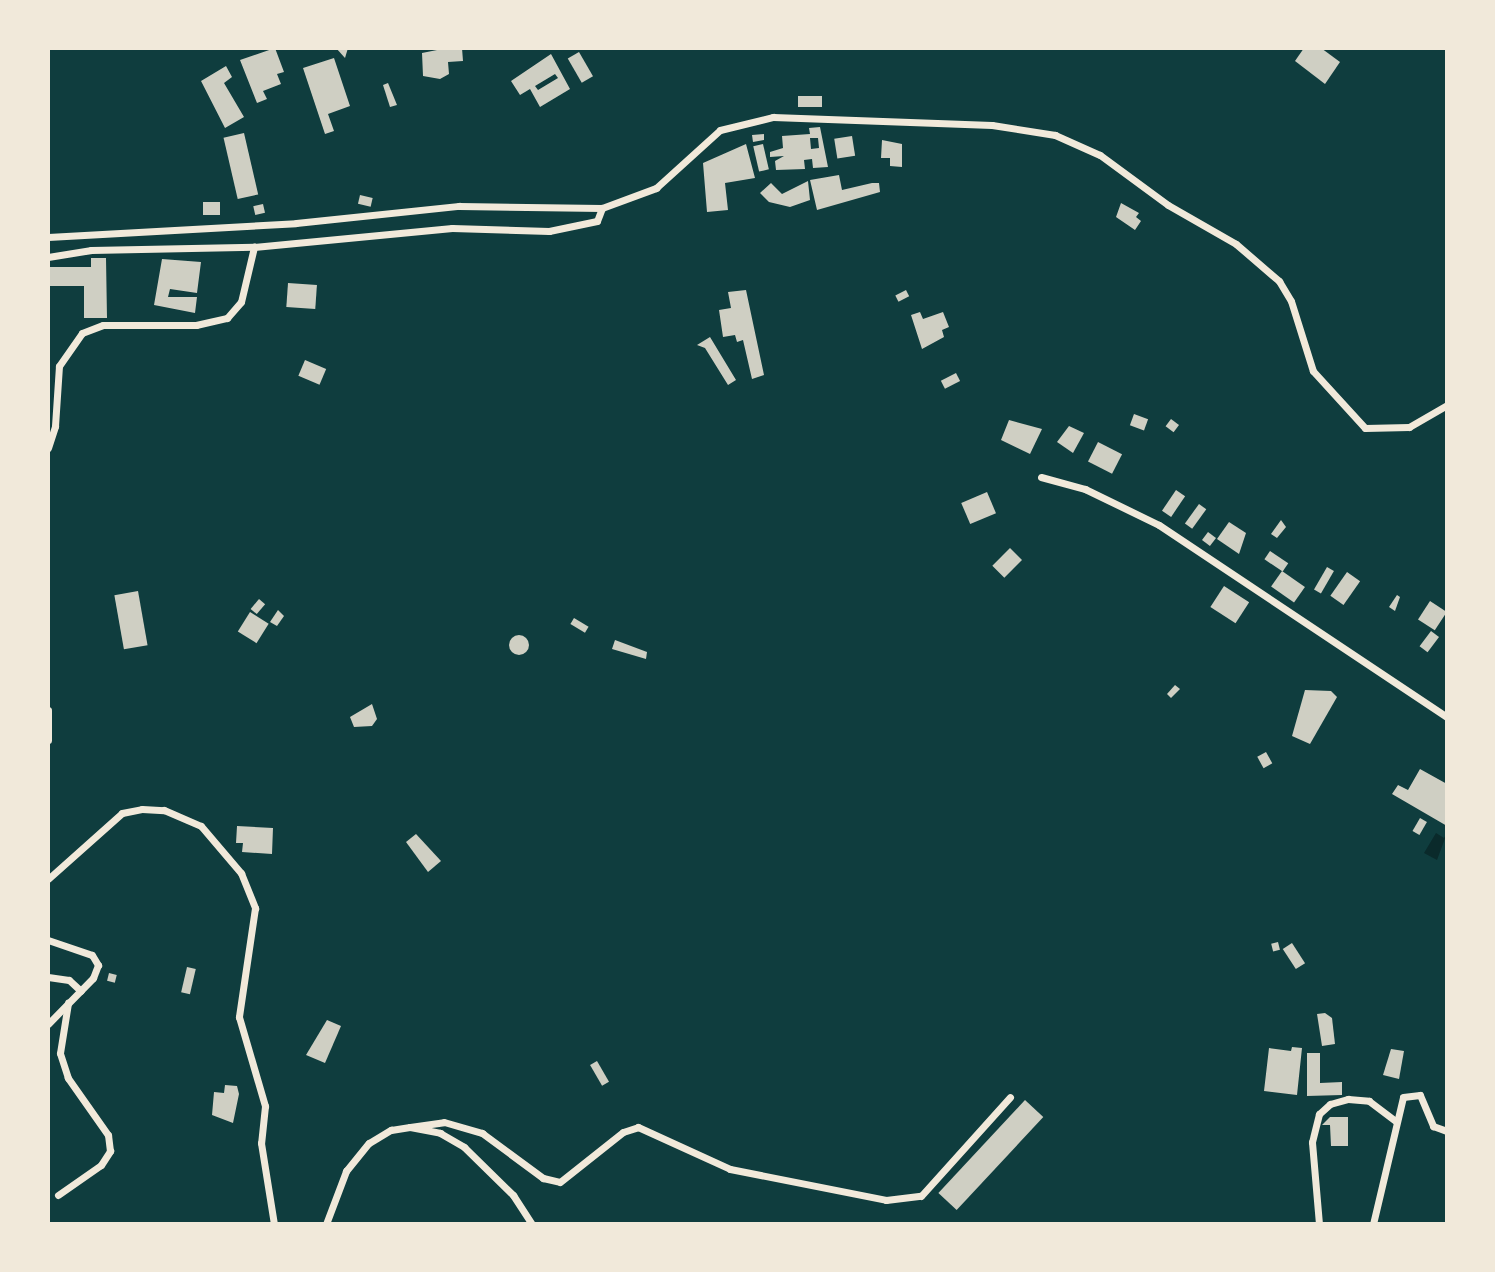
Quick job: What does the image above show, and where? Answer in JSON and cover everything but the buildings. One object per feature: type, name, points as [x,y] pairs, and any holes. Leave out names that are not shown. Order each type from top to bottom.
[{"type":"street","points":[[48,237],[296,223],[459,206],[602,208],[656,188],[720,130],[773,117],[992,125],[1055,135],[1100,155],[1168,205],[1236,244],[1279,281],[1291,301],[1313,371],[1365,428],[1409,427],[1447,405]]},
{"type":"street","points":[[48,257],[91,250],[254,247],[452,228],[549,231],[597,221],[602,208]]},
{"type":"street","points":[[48,448],[55,426],[59,366],[82,333],[103,325],[196,325],[227,318],[241,302],[254,247]]},
{"type":"street","points":[[1041,477],[1085,489],[1159,525],[1447,717]]},
{"type":"street","points":[[48,710],[48,740]]},
{"type":"street","points":[[48,879],[122,813],[142,809],[164,810],[201,826],[241,873],[255,908],[239,1017],[265,1106],[261,1143],[274,1224]]},
{"type":"street","points":[[48,940],[92,955],[98,965],[81,991],[48,1024]]},
{"type":"street","points":[[48,977],[69,980],[81,991]]},
{"type":"street","points":[[58,1195],[101,1165],[110,1151],[108,1135],[68,1078],[60,1053],[68,1003]]},
{"type":"street","points":[[1373,1224],[1403,1097],[1411,1092],[1420,1095],[1433,1126],[1447,1131]]},
{"type":"street","points":[[326,1224],[346,1171],[369,1143],[391,1130],[444,1122],[482,1133],[543,1178],[560,1182],[623,1132],[638,1127],[730,1169],[886,1200],[921,1196],[1010,1097]]},
{"type":"street","points":[[1319,1224],[1312,1142],[1319,1114],[1330,1104],[1348,1099],[1369,1101],[1396,1121]]},
{"type":"street","points":[[410,1127],[440,1133],[464,1147],[513,1195],[532,1224]]},
{"type":"water","points":[[1436,833],[1444,838],[1447,833],[1437,860],[1424,853]]}]
